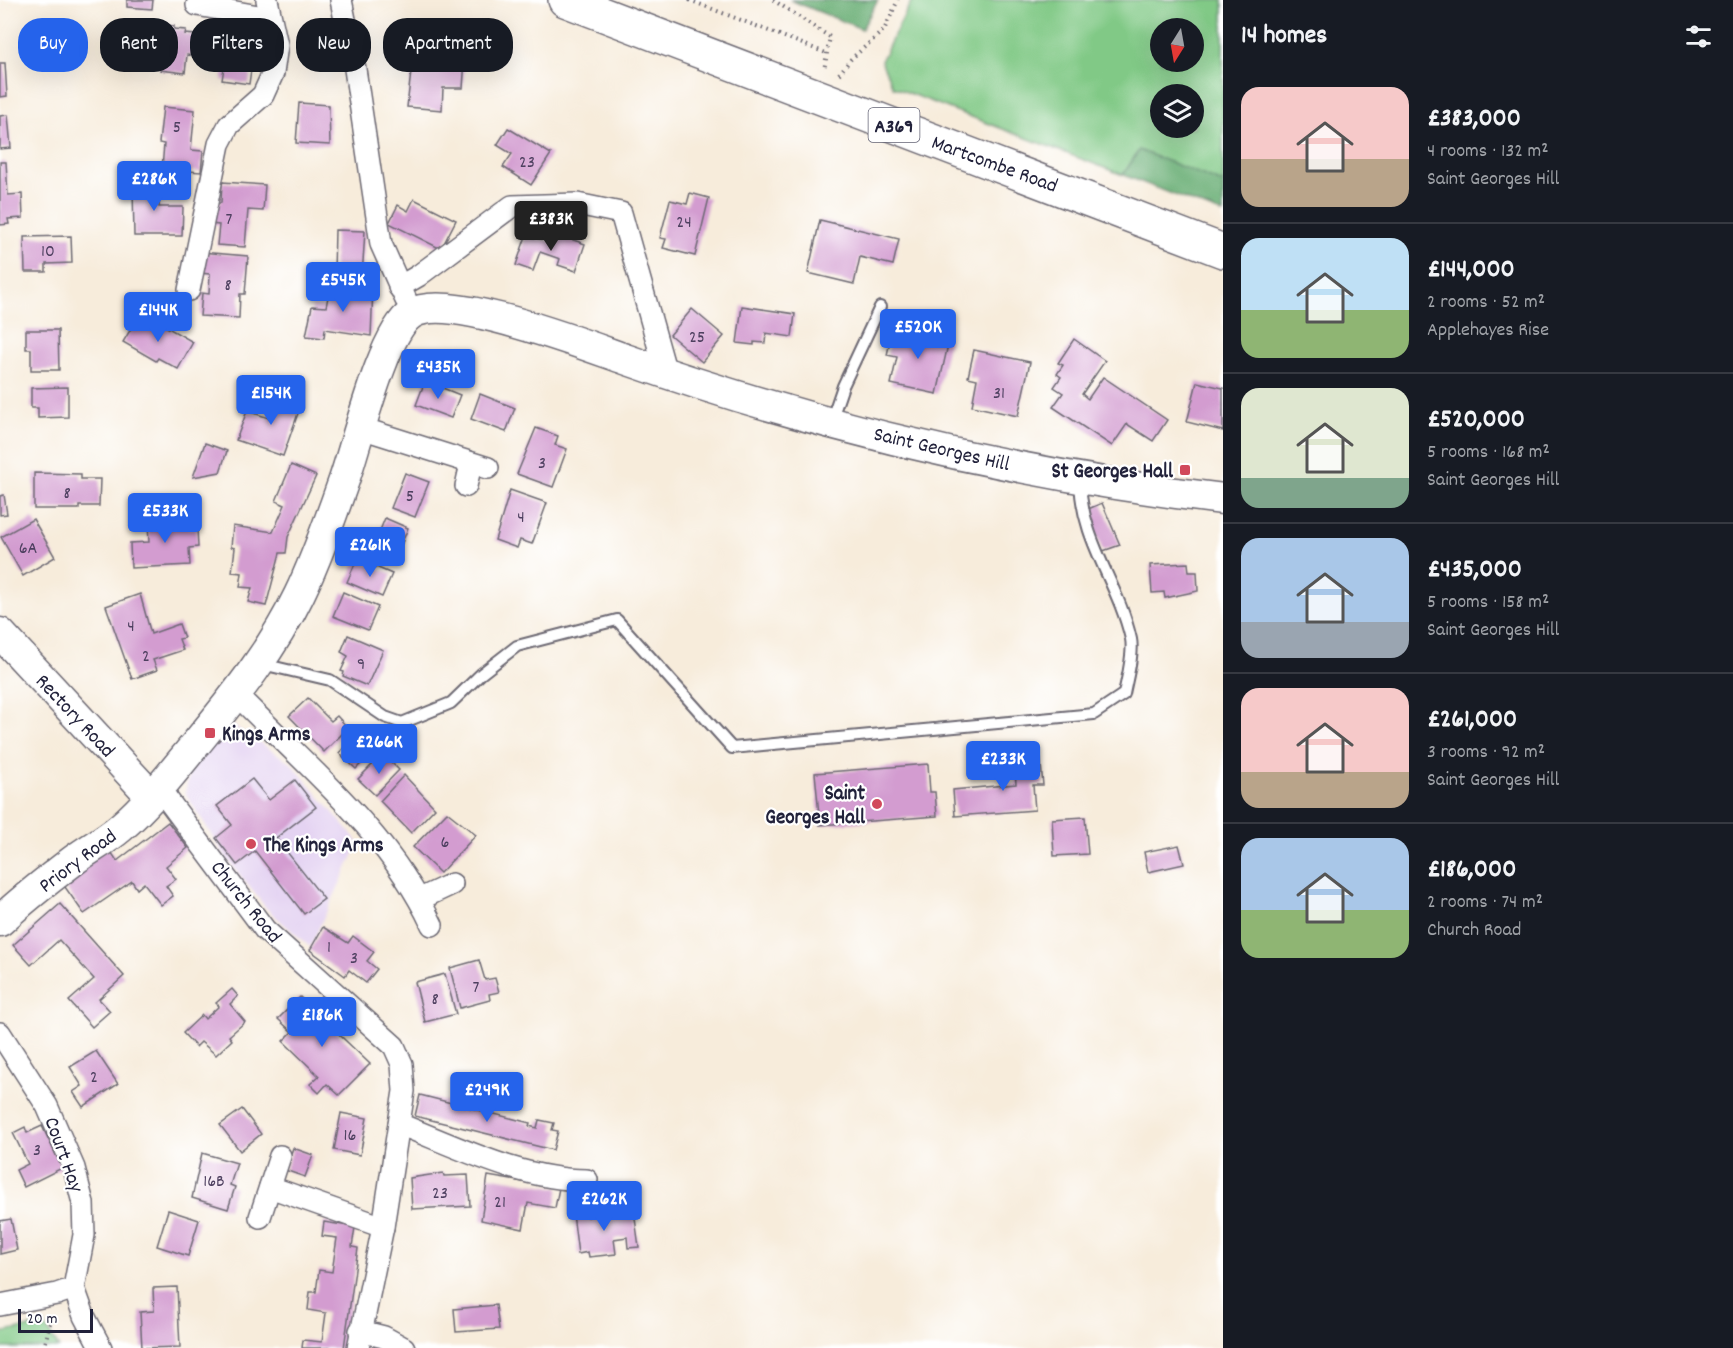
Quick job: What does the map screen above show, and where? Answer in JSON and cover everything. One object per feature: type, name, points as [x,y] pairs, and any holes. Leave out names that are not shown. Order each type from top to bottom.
[{"type":"main road","name":"Martcombe Road","points":[[565,0],[746,67],[820,99],[1018,171],[1223,251]]},
{"type":"street","points":[[341,0],[355,69],[381,244],[406,300]]},
{"type":"street","points":[[189,290],[219,144],[229,125],[263,95],[273,73],[277,45],[268,9],[197,5]]},
{"type":"street","points":[[155,793],[259,664],[274,643],[301,592],[342,486],[388,347],[401,323],[406,300],[418,276],[512,206],[577,204],[621,213],[666,373]]},
{"type":"street","name":"Saint Georges Hill","points":[[406,300],[537,329],[715,390],[956,454],[1080,477],[1223,499]]},
{"type":"street","points":[[361,428],[480,466],[465,486]]},
{"type":"street","name":"Rectory Road","points":[[0,633],[155,793]]},
{"type":"street","points":[[236,694],[354,809],[420,899],[432,925]]},
{"type":"street","name":"Priory Road","points":[[0,921],[72,861],[118,829],[155,793]]},
{"type":"street","name":"Church Road","points":[[155,793],[265,930],[394,1046],[403,1073],[404,1091],[383,1227],[359,1340]]},
{"type":"street","points":[[420,899],[452,884]]},
{"type":"street","name":"Court Hay","points":[[0,1034],[47,1106],[74,1168],[83,1203],[84,1235],[74,1288]]},
{"type":"street","points":[[399,1124],[529,1174],[561,1180],[587,1180]]},
{"type":"street","points":[[260,1217],[280,1156]]},
{"type":"street","points":[[270,1187],[383,1227]]},
{"type":"street","points":[[0,1305],[57,1294],[74,1288],[84,1316],[101,1348]]},
{"type":"street","points":[[359,1340],[384,1337],[404,1348]]},
{"type":"lane","points":[[831,421],[843,386],[880,307]]},
{"type":"lane","points":[[259,664],[330,680],[385,717],[402,723],[451,703],[482,674],[518,646],[617,620],[732,748],[1094,714],[1124,694],[1132,641],[1110,578],[1087,532],[1080,477]]},
{"type":"path","points":[[689,0],[826,54]]},
{"type":"path","points":[[773,0],[830,37],[820,99]]},
{"type":"path","points":[[820,99],[850,59],[884,30],[898,0]]},
{"type":"path","points":[[44,1348],[48,1332]]},
{"type":"shaded area","points":[[228,722],[291,763],[359,843],[310,947],[267,909],[227,859],[185,793],[190,771]]},
{"type":"green space","points":[[790,0],[878,0],[862,29]]},
{"type":"green space","points":[[912,0],[1223,0],[1223,183],[1139,151],[1123,175],[893,87],[881,61]]},
{"type":"green space","points":[[1139,150],[1223,183],[1223,214],[1123,175]]},
{"type":"green space","points":[[44,1324],[59,1348],[0,1348],[0,1333]]},
{"type":"building","points":[[127,0],[153,0],[152,9],[127,7]]},
{"type":"building","points":[[178,29],[186,30],[185,34],[190,34],[190,55],[187,55],[185,73],[177,72]]},
{"type":"building","points":[[0,63],[5,63],[7,96],[0,97]]},
{"type":"building","points":[[223,72],[251,72],[249,84],[222,80]]},
{"type":"building","points":[[411,72],[464,72],[463,88],[443,88],[442,110],[407,107]]},
{"type":"building","points":[[299,103],[329,105],[330,145],[296,143]]},
{"type":"building","points":[[163,107],[195,110],[191,150],[203,151],[201,172],[162,169],[164,144],[159,143]]},
{"type":"building","points":[[8,115],[11,148],[0,149],[0,116]]},
{"type":"building","points":[[508,128],[551,154],[531,185],[503,167],[512,154],[497,145]]},
{"type":"building","points":[[0,162],[6,162],[8,195],[22,194],[23,218],[8,219],[9,224],[0,225]]},
{"type":"building","points":[[136,177],[156,177],[156,186],[159,186],[159,207],[183,207],[182,236],[134,236],[133,186],[136,186]]},
{"type":"building","points":[[222,182],[265,185],[263,211],[248,210],[245,247],[217,245],[219,225],[211,224],[213,203],[221,203]]},
{"type":"building","points":[[690,193],[709,198],[695,256],[663,248],[666,239],[660,238],[670,200],[687,204]]},
{"type":"building","points":[[414,199],[456,220],[441,249],[389,223],[398,205],[408,211]]},
{"type":"building","points":[[820,220],[899,239],[893,265],[860,257],[854,284],[808,273]]},
{"type":"building","points":[[335,230],[365,231],[362,277],[356,276],[355,287],[328,285],[328,273],[334,273]]},
{"type":"building","points":[[553,233],[585,244],[576,271],[558,265],[560,259],[540,252],[533,271],[516,265],[526,236],[550,241]]},
{"type":"building","points":[[71,236],[72,263],[46,264],[46,272],[25,272],[24,237]]},
{"type":"building","points":[[200,252],[248,256],[245,294],[240,294],[239,318],[200,316],[202,293],[209,294],[210,274],[199,273]]},
{"type":"building","points":[[330,287],[373,288],[371,336],[325,329],[324,338],[306,336],[312,306],[326,307]]},
{"type":"building","points":[[742,306],[795,314],[792,337],[766,333],[765,343],[754,342],[754,345],[737,343]]},
{"type":"building","points":[[692,309],[724,336],[702,362],[670,335]]},
{"type":"building","points":[[138,317],[160,330],[163,325],[193,342],[178,369],[158,358],[156,361],[123,342]]},
{"type":"building","points":[[893,328],[949,340],[937,394],[891,384],[897,357],[887,355]]},
{"type":"building","points":[[26,330],[58,330],[59,370],[31,370],[31,349],[26,349]]},
{"type":"building","points":[[1074,339],[1105,361],[1082,394],[1088,399],[1103,377],[1167,420],[1153,441],[1127,424],[1112,446],[1053,407],[1063,393],[1054,387],[1061,377],[1057,374],[1063,365],[1058,363]]},
{"type":"building","points":[[974,350],[1030,362],[1018,416],[972,406],[977,379],[968,377]]},
{"type":"building","points":[[425,381],[460,395],[451,418],[416,405]]},
{"type":"building","points":[[1197,382],[1223,388],[1223,431],[1187,422]]},
{"type":"building","points":[[68,387],[68,417],[38,418],[38,408],[31,408],[31,388]]},
{"type":"building","points":[[278,393],[302,402],[283,456],[236,440],[247,411],[269,418]]},
{"type":"building","points":[[480,394],[515,408],[506,432],[471,419]]},
{"type":"building","points":[[536,428],[558,436],[555,445],[567,449],[553,487],[517,474]]},
{"type":"building","points":[[205,443],[227,451],[220,472],[193,477]]},
{"type":"building","points":[[291,465],[316,476],[288,537],[286,553],[280,553],[266,606],[248,602],[252,588],[240,587],[242,573],[232,572],[235,548],[231,547],[233,526],[273,532],[285,505],[276,501]]},
{"type":"building","points":[[34,473],[81,474],[81,479],[100,479],[99,506],[79,506],[79,509],[34,509]]},
{"type":"building","points":[[405,473],[429,482],[415,517],[391,508]]},
{"type":"building","points":[[510,490],[547,503],[532,544],[520,540],[517,548],[495,540]]},
{"type":"building","points":[[4,495],[7,514],[0,515],[0,496]]},
{"type":"building","points":[[1102,503],[1120,545],[1103,551],[1086,510]]},
{"type":"building","points":[[186,515],[187,528],[197,528],[198,547],[189,548],[190,565],[131,568],[130,543],[149,542],[148,524],[158,523],[158,516]]},
{"type":"building","points":[[385,518],[408,528],[394,563],[371,553]]},
{"type":"building","points":[[33,519],[55,557],[23,576],[1,537]]},
{"type":"building","points":[[357,559],[392,574],[382,597],[347,582]]},
{"type":"building","points":[[1188,563],[1189,572],[1197,572],[1198,591],[1165,598],[1164,592],[1152,593],[1150,565]]},
{"type":"building","points":[[343,592],[378,607],[368,630],[333,616]]},
{"type":"building","points":[[140,594],[151,634],[179,624],[184,638],[179,639],[183,650],[153,660],[157,670],[132,679],[106,606]]},
{"type":"building","points":[[348,635],[383,650],[367,686],[343,676],[344,672],[341,671],[348,656],[341,652]]},
{"type":"building","points":[[308,698],[331,721],[337,716],[348,728],[324,752],[289,716]]},
{"type":"building","points":[[363,728],[380,744],[356,769],[339,753]]},
{"type":"building","points":[[383,754],[399,770],[375,795],[358,779]]},
{"type":"building","points":[[1040,754],[1043,785],[1033,785],[1035,810],[955,816],[953,790],[1016,784],[1014,756]]},
{"type":"building","name":"Saint Georges Hall","points":[[928,764],[930,792],[935,792],[937,816],[820,825],[815,773]]},
{"type":"building","points":[[404,775],[435,808],[411,833],[380,801]]},
{"type":"building","name":"The Kings Arms","points":[[252,779],[269,800],[295,780],[316,807],[276,838],[324,899],[304,914],[255,851],[237,865],[216,838],[232,825],[217,806]]},
{"type":"building","points":[[447,812],[476,835],[440,873],[413,847]]},
{"type":"building","points":[[1085,817],[1088,854],[1054,856],[1052,819]]},
{"type":"building","points":[[168,822],[188,848],[166,866],[176,879],[166,886],[173,896],[161,905],[144,883],[137,889],[132,881],[84,914],[60,880],[108,847],[117,861]]},
{"type":"building","points":[[1179,845],[1184,864],[1148,872],[1144,852]]},
{"type":"building","points":[[60,904],[124,976],[99,999],[110,1011],[92,1027],[69,1001],[94,979],[59,940],[31,965],[13,945]]},
{"type":"building","points":[[323,927],[348,943],[353,936],[374,952],[367,961],[377,969],[366,983],[349,970],[345,976],[310,950]]},
{"type":"building","points":[[479,960],[485,980],[495,978],[499,992],[489,994],[490,1000],[460,1008],[450,968]]},
{"type":"building","points":[[445,974],[456,1014],[425,1022],[415,982]]},
{"type":"building","points":[[232,989],[238,996],[230,1004],[245,1022],[229,1036],[232,1040],[216,1055],[201,1042],[196,1047],[183,1033],[202,1015],[205,1019],[219,1006],[216,1003]]},
{"type":"building","points":[[300,997],[370,1064],[339,1095],[327,1084],[319,1093],[310,1084],[319,1076],[283,1041],[292,1032],[278,1019]]},
{"type":"building","points":[[96,1051],[118,1084],[83,1107],[73,1092],[82,1086],[70,1067]]},
{"type":"building","points":[[420,1095],[530,1123],[529,1126],[537,1128],[539,1120],[554,1123],[552,1130],[558,1131],[553,1150],[415,1116]]},
{"type":"building","points":[[242,1109],[261,1134],[240,1151],[220,1125]]},
{"type":"building","points":[[341,1113],[367,1118],[360,1155],[334,1150]]},
{"type":"building","points":[[42,1126],[62,1168],[24,1187],[16,1170],[28,1164],[13,1133],[25,1127],[27,1133]]},
{"type":"building","points":[[293,1148],[313,1155],[305,1177],[285,1170]]},
{"type":"building","points":[[202,1153],[237,1163],[230,1185],[235,1187],[228,1209],[192,1198]]},
{"type":"building","points":[[443,1173],[444,1176],[468,1175],[470,1206],[412,1209],[410,1178]]},
{"type":"building","points":[[488,1176],[559,1188],[555,1208],[528,1203],[523,1229],[481,1220]]},
{"type":"building","points":[[168,1210],[199,1220],[188,1256],[157,1246]]},
{"type":"building","points":[[609,1210],[609,1215],[634,1211],[639,1247],[628,1248],[627,1237],[614,1239],[616,1254],[589,1257],[588,1252],[578,1254],[573,1214],[588,1212],[588,1217]]},
{"type":"building","points":[[11,1219],[17,1250],[0,1254],[0,1221]]},
{"type":"building","points":[[324,1222],[355,1227],[352,1247],[358,1248],[344,1348],[302,1348],[303,1340],[322,1342],[326,1313],[308,1310],[310,1292],[316,1292],[319,1270],[332,1272],[337,1238],[322,1236]]},
{"type":"building","points":[[177,1287],[180,1347],[142,1348],[140,1312],[154,1311],[153,1288]]},
{"type":"building","points":[[496,1305],[499,1329],[456,1332],[454,1309]]},
{"type":"place","name":"St Georges Hall","points":[[1185,470]]},
{"type":"place","name":"Kings Arms","points":[[210,733]]},
{"type":"place","name":"Saint Georges Hall","points":[[877,804]]},
{"type":"place","name":"The Kings Arms","points":[[251,844]]}]
